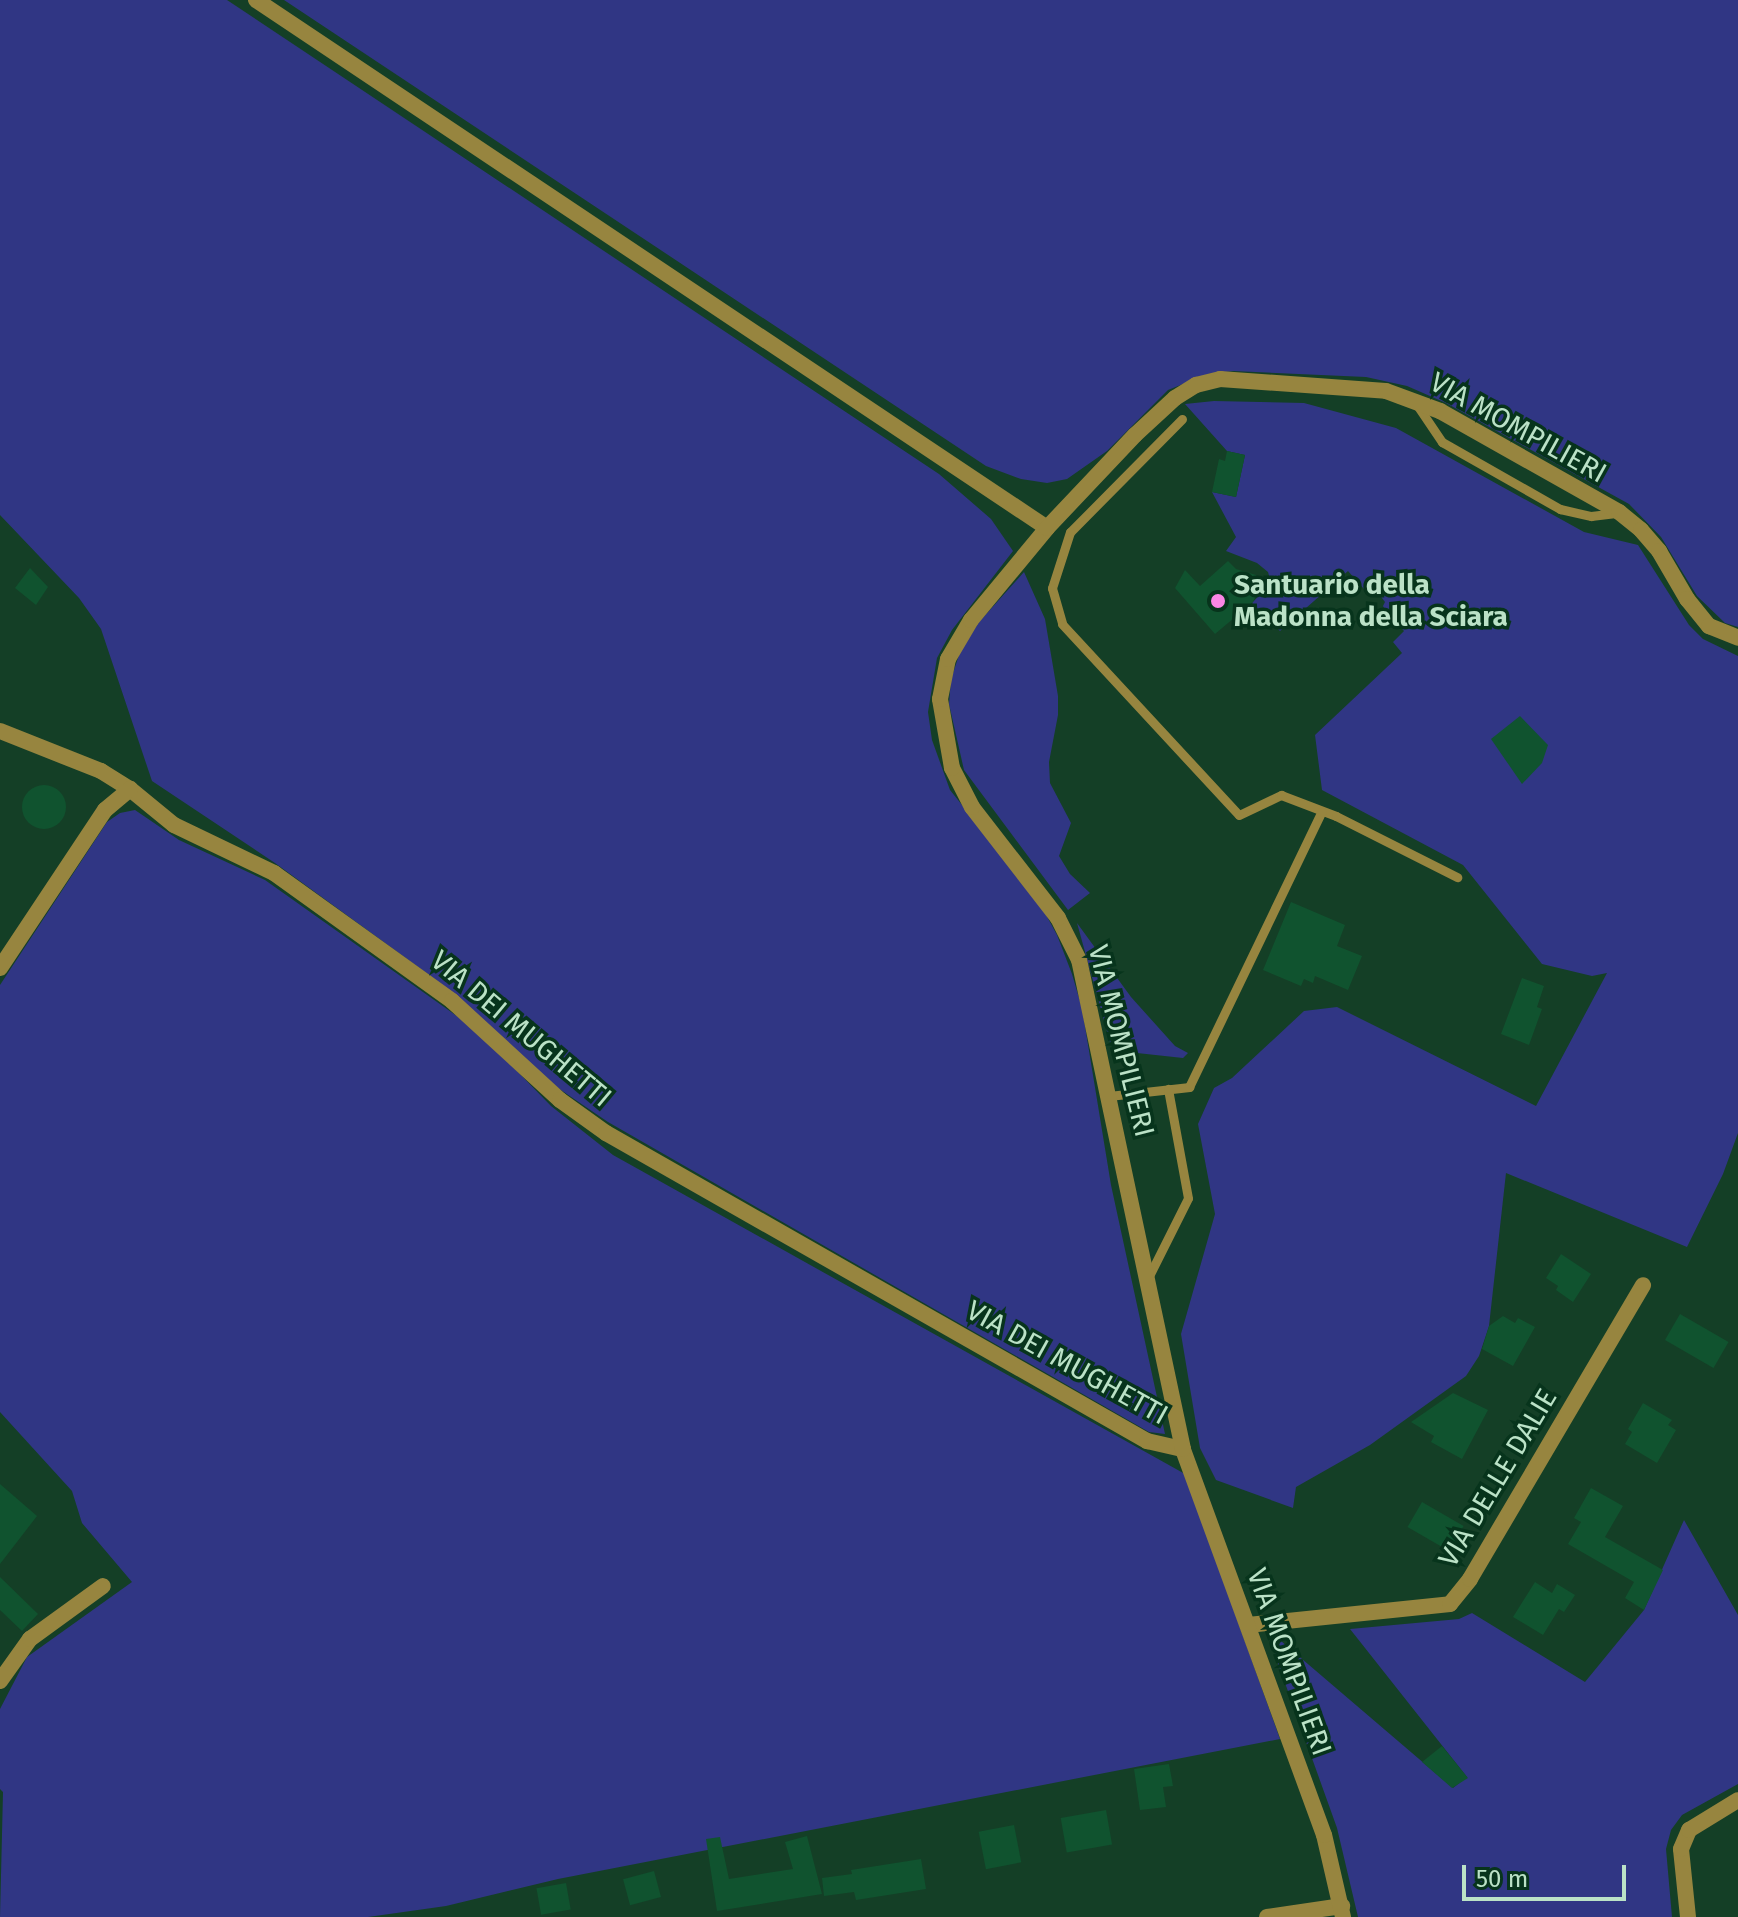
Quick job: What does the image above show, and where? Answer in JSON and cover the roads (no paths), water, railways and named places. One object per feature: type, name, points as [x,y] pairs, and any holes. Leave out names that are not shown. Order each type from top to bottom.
[{"type":"street","points":[[256,0],[1047,528]]},
{"type":"street","name":"VIA MOMPILIERI","points":[[1342,1911],[1324,1835],[1183,1449],[1079,960],[1058,918],[961,789],[952,768],[941,721],[942,679],[958,638],[1047,528],[1135,435],[1175,398],[1196,385],[1220,379],[1354,386],[1413,399],[1619,512],[1641,530],[1659,551],[1687,599],[1709,626],[1738,638]]},
{"type":"street","name":"VIA DEI MUGHETTI","points":[[0,731],[101,771],[130,789],[174,825],[274,873],[481,1024],[560,1100],[606,1133],[1147,1441],[1183,1449]]},
{"type":"street","points":[[0,968],[105,810],[130,789]]},
{"type":"street","name":"VIA DELLE DALIE","points":[[1248,1625],[1450,1604],[1470,1579],[1643,1285]]},
{"type":"street","points":[[0,1681],[30,1639],[103,1586]]},
{"type":"street","points":[[1688,1917],[1681,1849],[1689,1830],[1738,1800]]},
{"type":"street","points":[[1267,1917],[1342,1911]]},
{"type":"lane","points":[[1413,399],[1442,442],[1560,509],[1591,516],[1619,512]]},
{"type":"lane","points":[[1182,419],[1070,532],[1052,588],[1062,624],[1239,815],[1281,795],[1322,811],[1457,877]]},
{"type":"lane","points":[[1109,1096],[1189,1087],[1322,811]]},
{"type":"lane","points":[[1148,1278],[1188,1198],[1168,1089]]},
{"type":"place","name":"Santuario della Madonna della Sciara","points":[[1218,601]]}]
